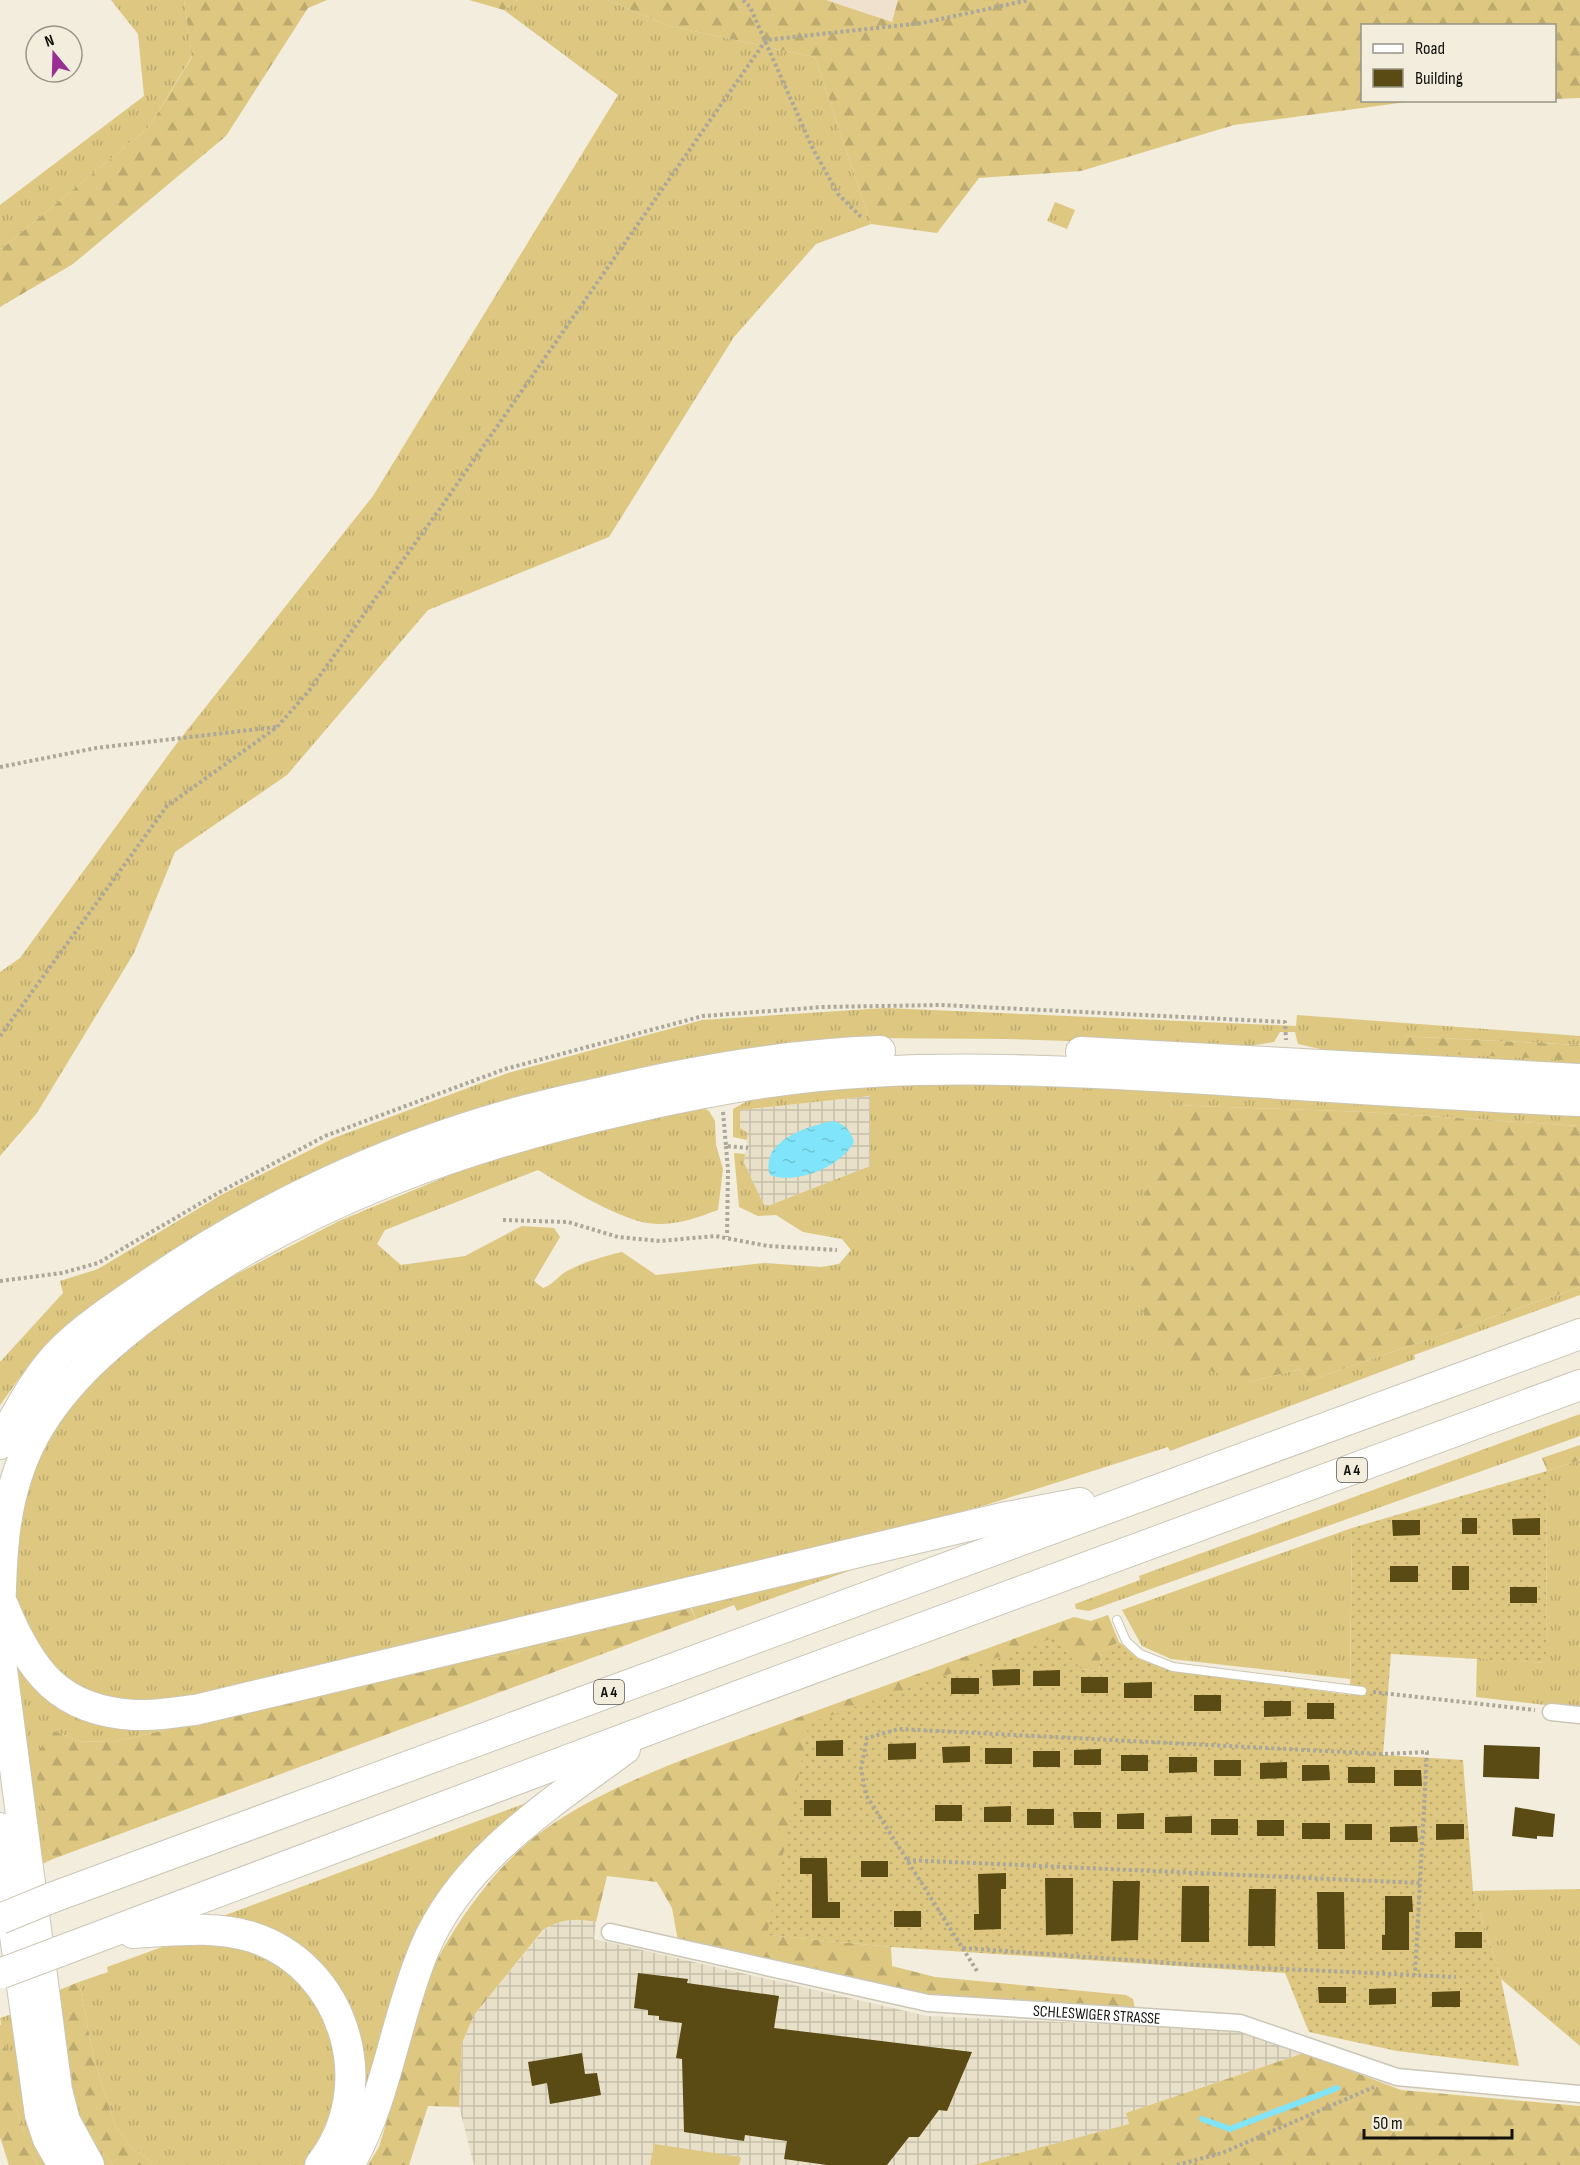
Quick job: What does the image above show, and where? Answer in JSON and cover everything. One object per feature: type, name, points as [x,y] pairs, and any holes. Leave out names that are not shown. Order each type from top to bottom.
[{"type":"highway","points":[[0,1444],[27,1396],[62,1349],[115,1308],[190,1256],[260,1216],[326,1182],[403,1151],[504,1116],[653,1080],[790,1056],[992,1049],[1140,1054],[1580,1079]]},
{"type":"highway","points":[[0,1636],[4,1521],[14,1483],[34,1436],[71,1384],[105,1349],[213,1268],[333,1204],[406,1173],[522,1135],[590,1117],[722,1089],[818,1076],[873,1072],[1030,1069],[1580,1101]]},
{"type":"highway","name":"A 4","points":[[0,1919],[51,1898],[1580,1334]]},
{"type":"highway","name":"A 4","points":[[1,1974],[654,1728],[1580,1385]]},
{"type":"highway","points":[[0,1600],[17,1640],[40,1675],[68,1698],[100,1711],[137,1716],[195,1710],[991,1520],[1166,1486]]},
{"type":"highway","points":[[0,1654],[57,2090],[65,2121],[89,2165]]},
{"type":"highway","name":"A 4","points":[[349,2165],[368,2124],[424,1948],[457,1890],[506,1840],[542,1810],[654,1728]]},
{"type":"highway","points":[[0,1827],[40,2115],[48,2139],[63,2165]]},
{"type":"highway","points":[[100,1935],[199,1929],[227,1930],[279,1948],[311,1973],[339,2016],[346,2034],[351,2066],[351,2098],[337,2141],[320,2165]]},
{"type":"street","points":[[1551,1712],[1580,1715]]},
{"type":"street","name":"SCHLESWIGER STRASSE","points":[[610,1932],[928,2003],[1240,2023],[1397,2077],[1580,2094]]},
{"type":"lane","points":[[1117,1620],[1126,1641],[1140,1654],[1173,1667],[1362,1690]]},
{"type":"path","points":[[743,0],[750,8],[766,40],[812,147],[837,194],[863,219]]},
{"type":"path","points":[[0,1036],[167,806],[276,727],[308,692],[439,510],[766,40],[922,23],[1029,0]]},
{"type":"path","points":[[0,767],[96,748],[276,727]]},
{"type":"path","points":[[1285,1022],[1287,1041]]},
{"type":"path","points":[[722,1089],[728,1170],[728,1237]]},
{"type":"path","points":[[726,1146],[748,1148]]},
{"type":"path","points":[[503,1220],[568,1222],[618,1237],[660,1241],[728,1237],[768,1246],[837,1250]]},
{"type":"path","points":[[1362,1690],[1551,1712]]},
{"type":"path","points":[[977,1971],[866,1795],[861,1769],[867,1738],[899,1729],[1383,1754],[1427,1752],[1415,1975]]},
{"type":"path","points":[[907,1860],[1420,1883]]},
{"type":"path","points":[[963,1948],[1198,1965],[1456,1977]]},
{"type":"path","points":[[1177,2165],[1222,2153],[1397,2077]]},
{"type":"shaded area","points":[[826,0],[898,0],[892,22]]},
{"type":"shaded area","points":[[870,1096],[870,1166],[765,1207],[744,1163],[748,1133],[740,1129],[740,1110]]},
{"type":"shaded area","points":[[576,1918],[596,1922],[594,1939],[927,2016],[1240,2030],[1304,2053],[1126,2113],[1129,2124],[973,2165],[474,2165],[459,2107],[462,2043],[474,2015],[543,1931],[556,1922]]},
{"type":"green space","points":[[111,0],[184,0],[192,56],[149,127],[0,250],[0,205],[144,96],[138,34]]},
{"type":"green space","points":[[184,0],[327,0],[308,8],[226,136],[73,264],[0,307],[0,250],[149,127],[192,57]]},
{"type":"green space","points":[[469,0],[518,0],[504,10]]},
{"type":"green space","points":[[518,0],[607,0],[670,26],[815,57],[871,224],[816,244],[734,337],[609,537],[428,610],[287,775],[175,852],[134,953],[37,1113],[0,1156],[0,972],[20,958],[177,743],[373,496],[618,95],[504,10]]},
{"type":"green space","points":[[607,0],[826,0],[892,22],[898,0],[1580,0],[1580,98],[1556,99],[1556,24],[1361,24],[1361,102],[1407,102],[1234,125],[1081,171],[979,178],[937,233],[871,224],[815,57],[670,26]]},
{"type":"green space","points":[[1055,202],[1075,210],[1067,229],[1047,221]]},
{"type":"green space","points":[[885,1008],[1296,1026],[1297,1015],[1580,1036],[1580,1045],[1401,1036],[1580,1061],[1580,1070],[1356,1057],[1298,1044],[1295,1032],[1280,1032],[1274,1042],[1243,1047],[1007,1039],[864,1038],[652,1065],[575,1086],[177,1249],[77,1316],[33,1359],[0,1405],[0,1362],[63,1293],[60,1281],[98,1269],[221,1195],[334,1138],[508,1073],[702,1020]]},
{"type":"green space","points":[[1400,1036],[1580,1045],[1580,1061],[1401,1051]]},
{"type":"green space","points":[[917,1083],[1166,1089],[1580,1116],[1580,1126],[1365,1112],[1171,1105],[1250,1382],[1300,1369],[1308,1381],[1580,1287],[1580,1295],[1414,1355],[1415,1359],[1170,1451],[1168,1447],[986,1505],[873,1535],[169,1705],[124,1708],[53,1676],[27,1642],[14,1592],[18,1520],[45,1440],[81,1390],[161,1321],[223,1281],[339,1221],[467,1168],[563,1137],[702,1107],[709,1111],[715,1121],[716,1145],[723,1169],[718,1210],[674,1223],[646,1223],[597,1204],[538,1170],[385,1230],[377,1244],[401,1265],[465,1256],[522,1226],[554,1228],[560,1237],[534,1281],[543,1288],[574,1268],[622,1252],[656,1275],[765,1263],[821,1267],[839,1264],[851,1250],[842,1239],[803,1232],[776,1215],[758,1216],[739,1207],[734,1153],[745,1154],[744,1163],[765,1207],[870,1166],[870,1096],[740,1110],[740,1128],[748,1133],[747,1140],[733,1137],[733,1109],[757,1096]]},
{"type":"green space","points":[[1172,1105],[1365,1112],[1580,1126],[1580,1287],[1308,1381],[1300,1369],[1250,1382],[1196,1367],[1159,1348],[1129,1279],[1148,1184]]},
{"type":"green space","points":[[1580,1414],[1580,1436],[1089,1611],[1076,1609],[1075,1604],[1140,1580],[1139,1576]]},
{"type":"green space","points":[[1580,1445],[1580,1460],[1547,1471],[1542,1458]]},
{"type":"green space","points":[[1580,1460],[1580,1709],[1476,1697],[1477,1658],[1546,1663],[1547,1471]]},
{"type":"green space","points":[[1547,1471],[1546,1663],[1391,1654],[1383,1755],[1463,1760],[1473,1891],[1501,1979],[1519,2066],[1397,2051],[1309,2032],[1285,1973],[891,1947],[767,1935],[809,1723],[1053,1638],[1081,1669],[1099,1671],[1102,1651],[1119,1642],[1139,1659],[1171,1669],[1350,1695],[1352,1528]]},
{"type":"green space","points":[[1352,1528],[1350,1679],[1171,1659],[1142,1646],[1122,1610]]},
{"type":"green space","points":[[885,1558],[737,1611],[734,1605],[696,1619],[691,1607],[502,1656],[484,1657],[113,1742],[79,1741],[54,1731],[47,1847],[53,1859],[38,1866],[14,1697],[16,1656],[100,1721]]},
{"type":"green space","points":[[690,1607],[696,1619],[53,1859],[47,1847],[35,1761],[39,1750],[54,1731],[79,1741],[113,1742],[484,1657],[502,1656]]},
{"type":"green space","points":[[1108,1615],[1119,1642],[1102,1651],[1099,1671],[1081,1669],[768,1935],[891,1947],[892,1966],[935,1977],[1126,1995],[1133,1999],[1135,2009],[936,1998],[678,1941],[672,1908],[657,1882],[607,1876],[596,1922],[568,1920],[543,1930],[474,2015],[462,2043],[459,2107],[428,2106],[409,2165],[368,2165],[379,2147],[424,1989],[445,1945],[491,1880],[526,1844],[544,1830],[600,1796],[700,1753],[1074,1617],[1091,1621]]},
{"type":"green space","points":[[534,1800],[497,1835],[362,2102],[346,2013],[215,1919]]},
{"type":"green space","points":[[1580,1889],[1580,2046],[1501,1979],[1473,1891]]},
{"type":"green space","points":[[197,1938],[273,1955],[330,2018],[341,2096],[311,2165],[156,2165],[131,2147],[115,2125],[94,2059],[79,1982],[108,1972],[107,1967],[179,1941]]},
{"type":"green space","points":[[79,1982],[94,2059],[115,2125],[131,2147],[156,2165],[113,2165],[93,2139],[85,2124],[74,2088],[59,1990]]},
{"type":"green space","points":[[59,1990],[71,2067],[92,2138],[113,2165],[99,2165],[73,2116],[53,1993]]},
{"type":"green space","points":[[15,2013],[50,2165],[38,2165],[27,2144],[11,2091],[0,2018]]},
{"type":"green space","points":[[3,2024],[10,2079],[18,2114],[38,2165],[9,2165],[0,2137],[0,2025]]},
{"type":"green space","points":[[1304,2053],[1401,2090],[1580,2106],[1580,2165],[973,2165],[1129,2124],[1126,2113]]},
{"type":"green space","points":[[654,2144],[741,2157],[739,2165],[650,2165]]},
{"type":"water","points":[[833,1121],[847,1128],[854,1142],[839,1159],[805,1176],[792,1178],[770,1175],[769,1163],[772,1153],[779,1144],[799,1131]]},
{"type":"building","points":[[1462,1518],[1477,1518],[1477,1534],[1462,1534]]},
{"type":"building","points":[[1540,1518],[1540,1535],[1513,1535],[1512,1519]]},
{"type":"building","points":[[1392,1520],[1420,1520],[1420,1535],[1393,1536]]},
{"type":"building","points":[[1390,1566],[1418,1566],[1418,1582],[1390,1582]]},
{"type":"building","points":[[1452,1566],[1469,1566],[1469,1590],[1452,1590]]},
{"type":"building","points":[[1510,1587],[1537,1587],[1537,1603],[1510,1603]]},
{"type":"building","points":[[1020,1669],[1020,1685],[993,1686],[992,1670]]},
{"type":"building","points":[[1060,1670],[1060,1686],[1033,1686],[1033,1671]]},
{"type":"building","points":[[1081,1677],[1108,1677],[1108,1693],[1081,1693]]},
{"type":"building","points":[[951,1678],[979,1678],[979,1694],[951,1694]]},
{"type":"building","points":[[1152,1682],[1152,1698],[1124,1698],[1124,1683]]},
{"type":"building","points":[[1194,1695],[1221,1695],[1221,1711],[1194,1711]]},
{"type":"building","points":[[1264,1701],[1291,1701],[1291,1716],[1264,1717]]},
{"type":"building","points":[[1307,1703],[1334,1703],[1334,1719],[1307,1719]]},
{"type":"building","points":[[843,1740],[843,1756],[816,1756],[816,1741]]},
{"type":"building","points":[[916,1743],[916,1759],[888,1760],[888,1744]]},
{"type":"building","points":[[1484,1745],[1540,1747],[1539,1779],[1483,1777]]},
{"type":"building","points":[[970,1746],[970,1762],[943,1763],[942,1747]]},
{"type":"building","points":[[985,1748],[1012,1748],[1012,1764],[985,1764]]},
{"type":"building","points":[[1101,1749],[1101,1765],[1074,1765],[1074,1750]]},
{"type":"building","points":[[1033,1751],[1060,1751],[1060,1767],[1033,1767]]},
{"type":"building","points":[[1121,1755],[1148,1755],[1148,1771],[1121,1771]]},
{"type":"building","points":[[1169,1757],[1197,1757],[1197,1772],[1169,1773]]},
{"type":"building","points":[[1214,1760],[1241,1760],[1241,1776],[1214,1776]]},
{"type":"building","points":[[1287,1762],[1287,1778],[1260,1779],[1260,1763]]},
{"type":"building","points":[[1302,1765],[1329,1765],[1330,1780],[1302,1781]]},
{"type":"building","points":[[1348,1767],[1375,1767],[1375,1783],[1348,1783]]},
{"type":"building","points":[[1394,1770],[1421,1770],[1422,1786],[1394,1786]]},
{"type":"building","points":[[804,1800],[831,1800],[831,1816],[804,1816]]},
{"type":"building","points":[[935,1805],[962,1805],[962,1821],[935,1821]]},
{"type":"building","points":[[1011,1806],[1011,1822],[984,1822],[984,1807]]},
{"type":"building","points":[[1515,1807],[1555,1814],[1553,1837],[1537,1836],[1537,1839],[1512,1836]]},
{"type":"building","points":[[1027,1809],[1054,1809],[1054,1825],[1027,1825]]},
{"type":"building","points":[[1073,1812],[1101,1812],[1101,1828],[1074,1828]]},
{"type":"building","points":[[1144,1813],[1144,1829],[1117,1829],[1117,1814]]},
{"type":"building","points":[[1192,1816],[1192,1833],[1165,1833],[1165,1817]]},
{"type":"building","points":[[1211,1819],[1238,1819],[1238,1835],[1211,1835]]},
{"type":"building","points":[[1257,1820],[1284,1820],[1284,1836],[1257,1836]]},
{"type":"building","points":[[1302,1823],[1330,1823],[1330,1839],[1302,1839]]},
{"type":"building","points":[[1345,1824],[1372,1824],[1372,1840],[1345,1840]]},
{"type":"building","points":[[1436,1824],[1464,1824],[1464,1839],[1436,1840]]},
{"type":"building","points":[[1417,1826],[1418,1842],[1390,1842],[1390,1827]]},
{"type":"building","points":[[800,1858],[827,1858],[828,1902],[840,1902],[840,1918],[812,1918],[812,1874],[800,1874]]},
{"type":"building","points":[[861,1861],[888,1861],[888,1877],[861,1877]]},
{"type":"building","points":[[1006,1873],[1006,1889],[1001,1889],[1001,1929],[974,1930],[974,1914],[979,1914],[978,1874]]},
{"type":"building","points":[[1045,1878],[1073,1878],[1073,1934],[1046,1935]]},
{"type":"building","points":[[1113,1881],[1140,1881],[1138,1940],[1111,1941]]},
{"type":"building","points":[[1182,1886],[1209,1886],[1209,1942],[1181,1942]]},
{"type":"building","points":[[1249,1889],[1276,1889],[1275,1946],[1248,1946]]},
{"type":"building","points":[[1317,1892],[1344,1892],[1345,1949],[1318,1949]]},
{"type":"building","points":[[1385,1896],[1412,1896],[1413,1912],[1409,1912],[1409,1950],[1382,1950],[1382,1935],[1385,1935]]},
{"type":"building","points":[[894,1911],[921,1911],[921,1927],[894,1927]]},
{"type":"building","points":[[1455,1932],[1482,1932],[1482,1948],[1455,1948]]},
{"type":"building","points":[[638,1973],[688,1979],[687,1983],[779,1996],[774,2028],[972,2052],[947,2111],[939,2110],[919,2137],[909,2137],[887,2165],[827,2165],[784,2159],[787,2141],[745,2135],[744,2141],[684,2132],[682,2059],[676,2058],[682,2023],[659,2020],[659,2016],[648,2015],[648,2010],[634,2008]]},
{"type":"building","points":[[1318,1987],[1346,1987],[1346,2003],[1319,2003]]},
{"type":"building","points":[[1396,1988],[1396,2004],[1369,2005],[1369,1989]]},
{"type":"building","points":[[1460,1991],[1460,2007],[1432,2007],[1432,1992]]},
{"type":"building","points":[[582,2053],[585,2074],[597,2073],[601,2095],[550,2104],[547,2083],[532,2086],[528,2062]]},
{"type":"waterway","points":[[1202,2119],[1230,2129],[1337,2088]]}]
